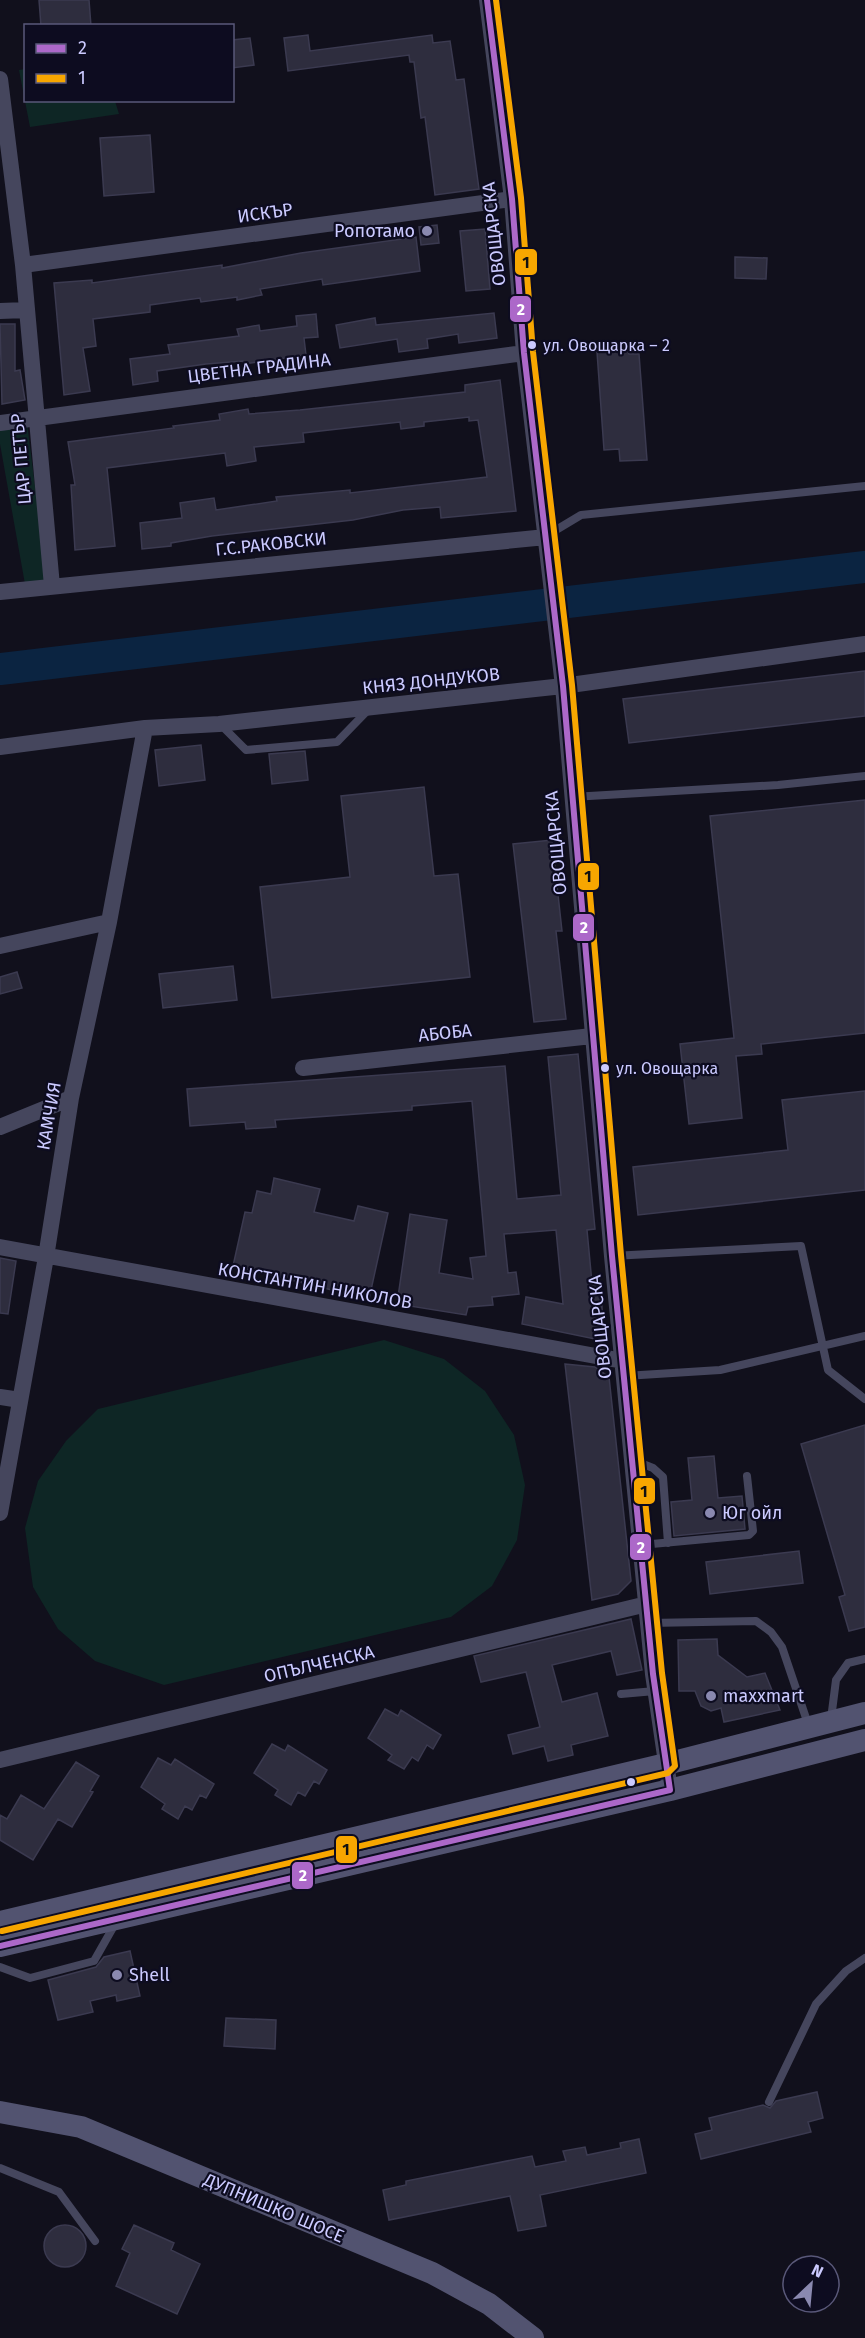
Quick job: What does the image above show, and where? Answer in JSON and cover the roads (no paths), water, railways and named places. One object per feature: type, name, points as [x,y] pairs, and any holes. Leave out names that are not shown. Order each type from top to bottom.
[{"type":"main road","points":[[0,1922],[666,1764],[865,1713]]},
{"type":"main road","points":[[0,1946],[670,1790],[865,1740]]},
{"type":"main road","name":"ДУПНИШКО ШОСЕ","points":[[0,2112],[81,2127],[432,2273],[489,2304],[532,2338]]},
{"type":"street","name":"ОВОЩАРСКА","points":[[487,0],[512,200],[524,353],[563,686],[612,1256],[655,1691],[670,1790]]},
{"type":"street","name":"ЦАР ПЕТЪР","points":[[0,79],[23,265],[52,586]]},
{"type":"street","name":"ИСКЪР","points":[[23,265],[512,200]]},
{"type":"street","points":[[0,311],[26,310]]},
{"type":"street","name":"ЦВЕТНА ГРАДИНА","points":[[0,423],[524,353]]},
{"type":"street","name":"Г.С.РАКОВСКИ","points":[[0,592],[546,537]]},
{"type":"street","name":"КНЯЗ ДОНДУКОВ","points":[[0,747],[145,728],[219,724],[563,686],[865,644]]},
{"type":"street","name":"КАМЧИЯ","points":[[0,1513],[46,1257],[71,1098],[109,922],[145,728]]},
{"type":"street","points":[[0,946],[109,922]]},
{"type":"street","name":"АБОБА","points":[[303,1068],[592,1036]]},
{"type":"street","points":[[0,1127],[71,1098]]},
{"type":"street","name":"КОНСТАНТИН НИКОЛОВ","points":[[0,1247],[624,1369]]},
{"type":"street","points":[[0,1397],[20,1400]]},
{"type":"street","name":"ОПЪЛЧЕНСКА","points":[[0,1760],[647,1604]]},
{"type":"lane","points":[[546,537],[581,515],[865,486]]},
{"type":"lane","points":[[219,724],[246,750],[337,742],[371,707]]},
{"type":"lane","points":[[571,797],[778,785],[865,776]]},
{"type":"lane","points":[[612,1256],[801,1246],[828,1370],[865,1399]]},
{"type":"lane","points":[[624,1369],[720,1370],[865,1336]]},
{"type":"lane","points":[[633,1460],[652,1468],[663,1478],[668,1543]]},
{"type":"lane","points":[[641,1545],[749,1534],[753,1531],[747,1476]]},
{"type":"lane","points":[[648,1623],[756,1621],[771,1632],[782,1647],[820,1725]]},
{"type":"lane","points":[[820,1725],[836,1680],[848,1663],[865,1659]]},
{"type":"lane","points":[[621,1694],[655,1691]]},
{"type":"lane","points":[[0,1967],[30,1978],[94,1961],[118,1918]]},
{"type":"lane","points":[[769,2102],[816,2004],[846,1971],[865,1958]]},
{"type":"lane","points":[[0,2168],[59,2192],[95,2241]]},
{"type":"waterway","points":[[0,669],[865,567]]},
{"type":"place","name":"Ропотамо","points":[[427,231]]},
{"type":"place","name":"ул. Овощарка – 2","points":[[532,345]]},
{"type":"place","name":"ул. Овощарка","points":[[605,1068]]},
{"type":"place","name":"Юг ойл","points":[[710,1513]]},
{"type":"place","name":"maxxmart","points":[[711,1696]]},
{"type":"place","name":"Shell","points":[[117,1975]]}]
